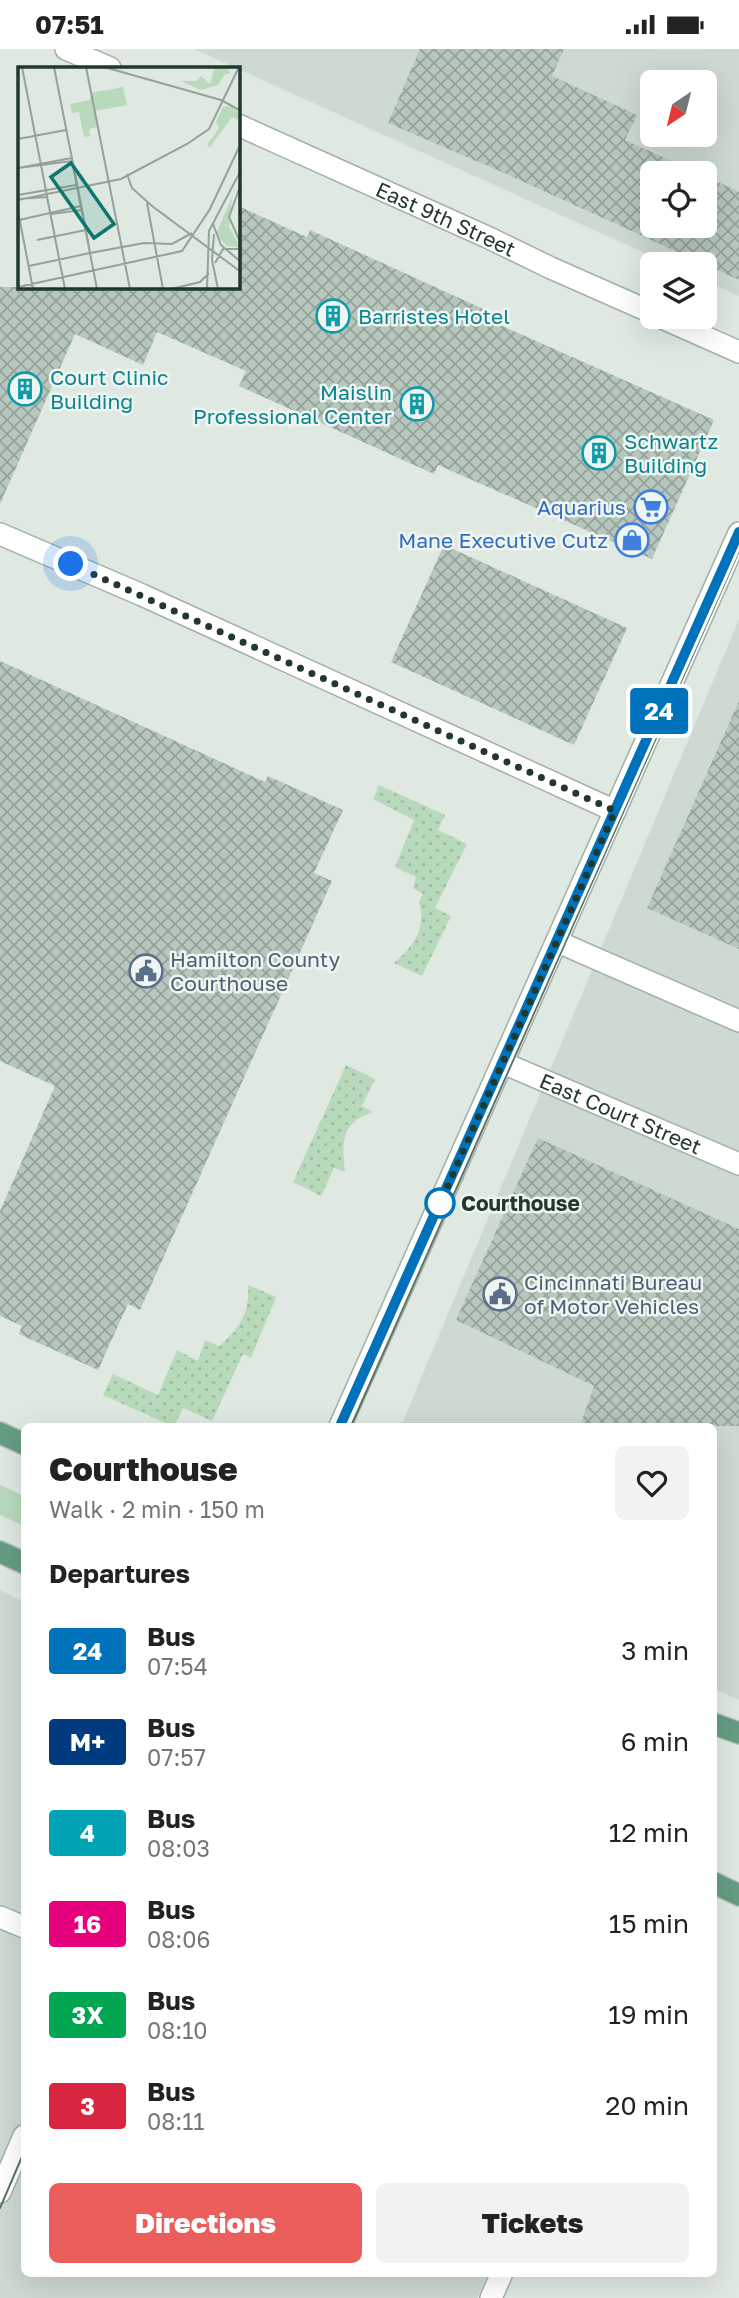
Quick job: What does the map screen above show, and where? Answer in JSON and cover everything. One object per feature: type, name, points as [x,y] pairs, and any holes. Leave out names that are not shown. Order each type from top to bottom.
[{"type":"main road","points":[[0,1433],[21,1443]]},
{"type":"main road","points":[[0,1552],[21,1562]]},
{"type":"main road","points":[[717,1725],[739,1733]]},
{"type":"main road","points":[[717,1884],[739,1895]]},
{"type":"street","points":[[66,49],[108,67]]},
{"type":"street","name":"East 9th Street","points":[[240,126],[640,307]]},
{"type":"street","points":[[687,329],[739,352]]},
{"type":"street","points":[[341,1423],[739,533]]},
{"type":"street","points":[[0,534],[142,595],[615,811]]},
{"type":"street","points":[[558,942],[739,1021]]},
{"type":"street","name":"East Court Street","points":[[503,1063],[739,1164]]},
{"type":"street","points":[[0,1917],[21,1926]]},
{"type":"street","points":[[0,2192],[21,2143]]},
{"type":"street","points":[[491,2298],[500,2277]]},
{"type":"shaded area","points":[[194,49],[739,49],[739,296],[717,286],[717,252],[642,252],[240,70],[240,67],[234,67]]},
{"type":"shaded area","points":[[739,619],[739,1700],[717,1690],[717,1423],[402,1423]]},
{"type":"shaded area","points":[[0,1590],[21,1600],[21,2277],[486,2277],[477,2298],[0,2298]]},
{"type":"green space","points":[[379,785],[445,815],[438,830],[467,844],[435,908],[451,916],[422,976],[394,963],[412,944],[420,929],[419,902],[423,894],[413,888],[416,877],[395,867],[414,820],[373,799]]},
{"type":"green space","points":[[346,1065],[375,1079],[362,1106],[373,1112],[354,1122],[349,1128],[343,1152],[345,1172],[334,1168],[321,1196],[293,1182]]},
{"type":"green space","points":[[248,1285],[276,1297],[251,1358],[243,1354],[212,1421],[183,1408],[176,1423],[165,1423],[103,1395],[113,1374],[158,1395],[177,1350],[198,1361],[205,1340],[219,1346],[233,1333],[242,1319]]},
{"type":"green space","points":[[0,1485],[21,1495],[21,1525],[0,1515]]},
{"type":"building","points":[[420,49],[564,49],[552,76],[637,115],[625,140],[671,161],[640,161],[640,235],[388,123]]},
{"type":"building","points":[[717,182],[739,192],[739,280],[717,270],[717,252],[678,252],[647,238],[717,238]]},
{"type":"building","points":[[240,207],[307,237],[310,230],[503,318],[500,325],[714,420],[652,559],[438,465],[434,474],[239,386],[246,371],[157,332],[143,365],[75,334],[0,504],[0,287],[240,289]]},
{"type":"building","points":[[444,545],[627,628],[574,745],[391,662]]},
{"type":"building","name":"Hamilton County Courthouse","points":[[0,661],[265,782],[268,776],[343,810],[314,873],[332,881],[140,1310],[128,1304],[98,1370],[19,1334],[22,1326],[0,1316],[0,1211],[55,1086],[0,1061]]},
{"type":"building","points":[[739,701],[739,949],[647,908]]},
{"type":"building","points":[[538,1138],[739,1229],[739,1426],[717,1426],[717,1423],[581,1423],[594,1386],[456,1320]]},
{"type":"tram line","points":[[352,1423],[739,551]]},
{"type":"tram line","points":[[0,2208],[21,2159]]},
{"type":"bus line","name":"24","points":[[341,1423],[739,532]]},
{"type":"place","name":"Barristes Hotel","points":[[333,316]]},
{"type":"place","name":"Court Clinic Building","points":[[25,389]]},
{"type":"place","name":"Maislin Professional Center","points":[[417,404]]},
{"type":"place","name":"Schwartz Building","points":[[599,453]]},
{"type":"place","name":"Aquarius","points":[[651,507]]},
{"type":"place","name":"Mane Executive Cutz","points":[[632,540]]},
{"type":"place","name":"Hamilton County Courthouse","points":[[146,971]]},
{"type":"place","name":"Courthouse","points":[[440,1203]]},
{"type":"place","name":"Cincinnati Bureau of Motor Vehicles","points":[[500,1294]]},
{"type":"route","points":[[71,564],[615,811],[440,1203]]}]
